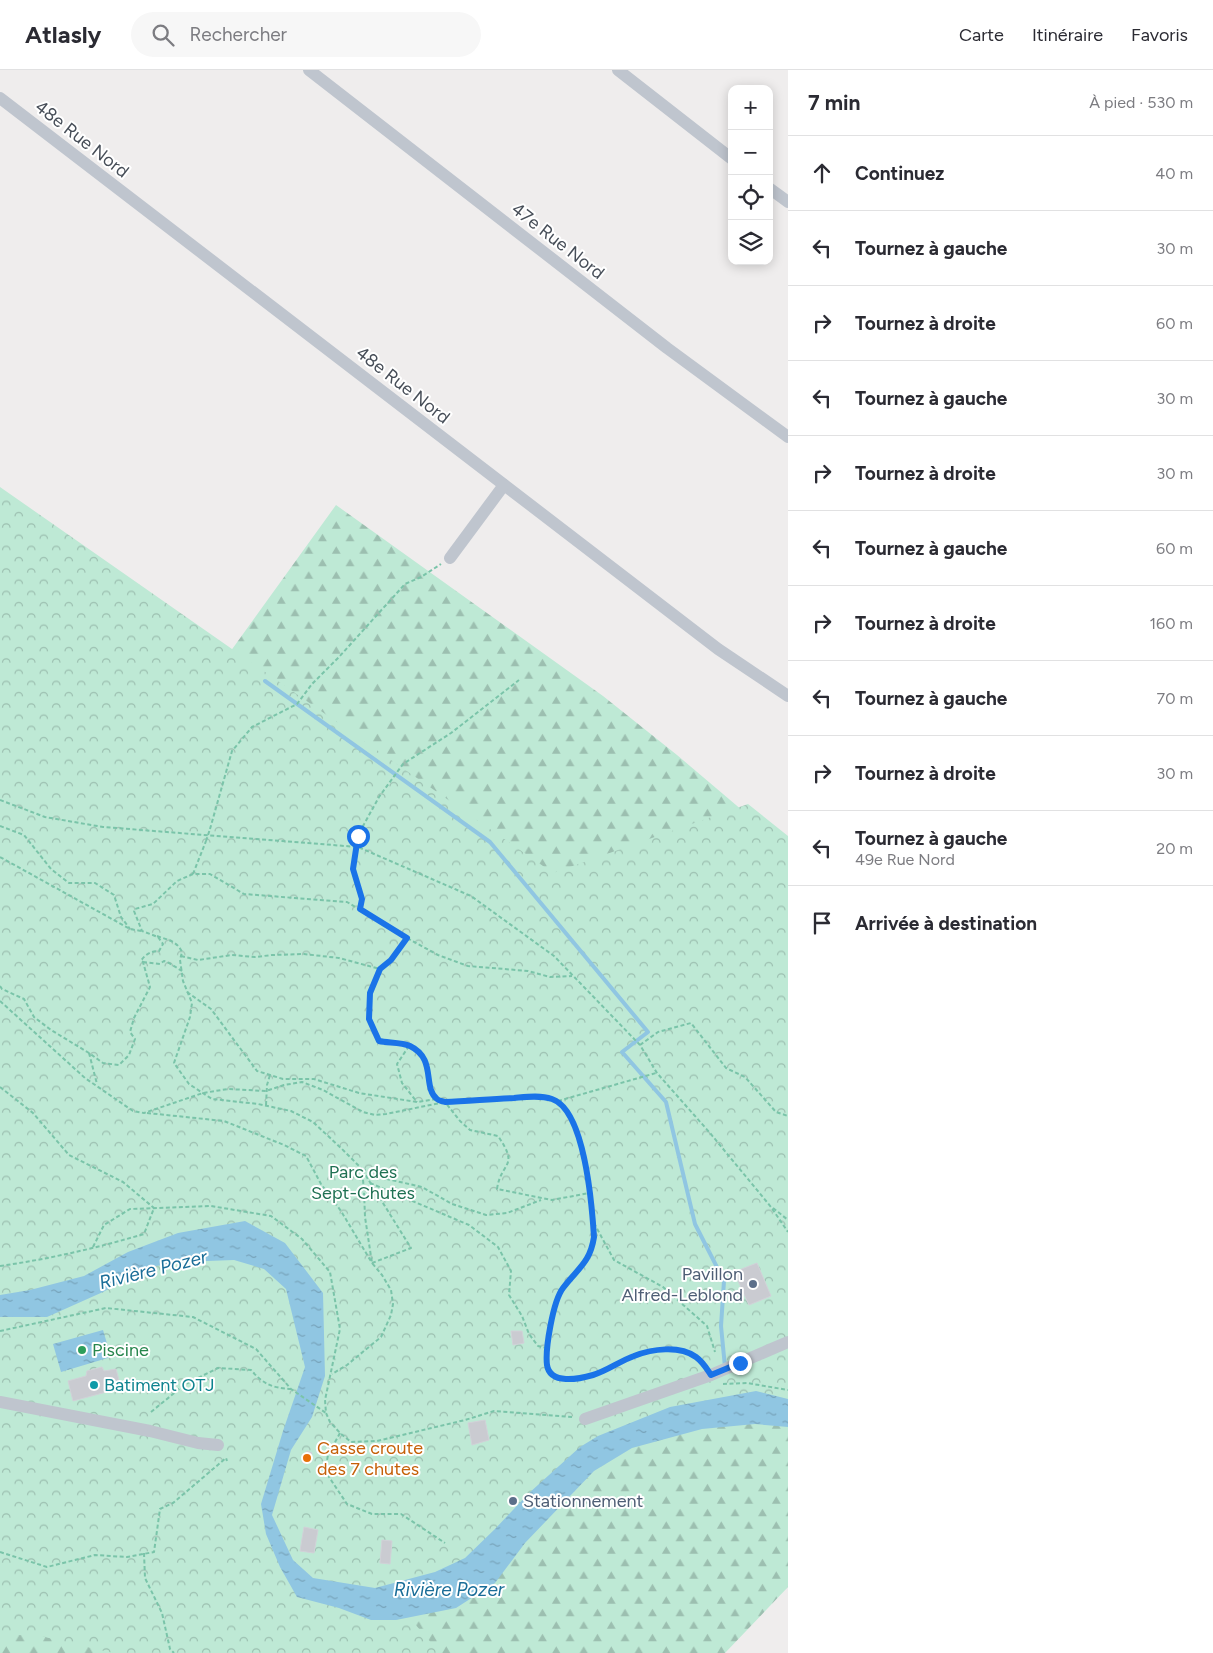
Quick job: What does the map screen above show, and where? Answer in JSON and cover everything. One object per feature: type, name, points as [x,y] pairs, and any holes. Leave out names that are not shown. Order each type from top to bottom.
[{"type":"street","name":"47e Rue Nord","points":[[309,70],[667,348],[788,436]]},
{"type":"street","points":[[618,70],[728,155]]},
{"type":"street","name":"48e Rue Nord","points":[[0,98],[718,649],[788,696]]},
{"type":"street","points":[[773,191],[788,202]]},
{"type":"street","points":[[450,558],[504,485]]},
{"type":"street","points":[[586,1419],[711,1375],[788,1342]]},
{"type":"street","points":[[0,1402],[150,1431],[198,1443],[218,1444]]},
{"type":"path","points":[[193,874],[210,829],[232,751],[252,727],[297,704],[312,684],[405,584],[421,577],[450,558]]},
{"type":"path","points":[[360,909],[362,899],[353,869],[356,847],[358,836],[379,797],[403,764],[451,733],[519,680]]},
{"type":"path","points":[[0,800],[45,817],[103,827],[356,847],[471,896],[554,956],[640,1045],[657,1073],[771,1206],[788,1232]]},
{"type":"path","points":[[0,826],[24,835],[51,869],[69,883],[95,883],[114,895],[121,917],[130,929]]},
{"type":"path","points":[[0,857],[130,929],[158,937],[163,944],[160,951],[153,951],[144,956],[141,961],[143,962],[150,986],[134,1018],[130,1032],[135,1039],[129,1055],[119,1065],[102,1064],[89,1053],[45,1026],[34,1017],[24,999],[2,989],[0,986]]},
{"type":"path","points":[[142,931],[134,912],[135,908],[153,904],[177,881],[193,874],[210,874],[244,894],[347,902],[438,955],[468,966],[528,971],[550,977],[574,976]]},
{"type":"path","points":[[152,935],[174,941],[180,946],[183,982],[192,1004],[190,1017],[174,1063],[189,1084],[212,1099],[291,1110],[313,1122],[342,1148],[362,1169],[411,1248],[372,1263]]},
{"type":"path","points":[[407,938],[391,960],[380,969],[370,993],[369,1019],[379,1041],[409,1046],[423,1056],[428,1069],[430,1088],[437,1099]]},
{"type":"path","points":[[181,956],[198,960],[232,955],[255,957],[304,954],[339,958],[380,969]]},
{"type":"path","points":[[143,962],[169,963],[182,971]]},
{"type":"path","points":[[188,992],[211,1010],[257,1071],[283,1079],[314,1079],[359,1093],[417,1102],[437,1099],[445,1102],[470,1130],[498,1136],[507,1150],[509,1164],[498,1181],[496,1189],[552,1200],[589,1193]]},
{"type":"path","points":[[0,1001],[85,1078],[133,1111],[224,1120],[306,1156],[321,1184],[341,1211],[372,1263],[382,1275],[390,1290],[393,1304],[391,1315],[381,1337],[348,1365],[332,1374]]},
{"type":"path","points":[[640,1045],[658,1032],[691,1023],[726,1068],[745,1077],[776,1112],[788,1116]]},
{"type":"path","points":[[409,1046],[397,1064],[402,1083],[417,1102]]},
{"type":"path","points":[[89,1053],[97,1086]]},
{"type":"path","points":[[558,1101],[657,1073]]},
{"type":"path","points":[[266,1106],[266,1091],[270,1075]]},
{"type":"path","points":[[144,1113],[203,1093],[228,1089],[266,1091],[302,1082],[323,1090],[363,1112],[375,1115],[445,1102],[544,1097],[558,1101],[570,1115],[585,1161],[594,1237],[588,1260],[563,1288],[556,1301],[547,1348],[548,1369],[552,1375],[559,1379],[593,1375],[635,1355],[659,1349],[669,1349],[692,1354],[704,1364],[711,1375],[720,1383],[747,1383],[788,1390]]},
{"type":"path","points":[[0,1087],[33,1113],[70,1155],[123,1182],[154,1208]]},
{"type":"path","points":[[362,1169],[365,1217],[372,1263]]},
{"type":"path","points":[[362,1169],[422,1187],[452,1204],[486,1215],[507,1213],[544,1199]]},
{"type":"path","points":[[370,1183],[469,1224],[498,1247],[511,1271],[509,1294],[522,1316],[529,1334],[538,1346],[547,1348]]},
{"type":"path","points":[[92,1247],[104,1225],[130,1209],[154,1208],[211,1206],[271,1216],[302,1239],[330,1272],[340,1329],[325,1400],[326,1413],[330,1422],[351,1442],[378,1442],[494,1411],[586,1419]]},
{"type":"path","points":[[771,1206],[788,1220]]},
{"type":"path","points":[[0,1266],[35,1261],[92,1247],[104,1246],[144,1234],[154,1208]]},
{"type":"path","points":[[593,1221],[614,1260],[663,1287],[707,1326],[715,1352]]},
{"type":"path","points":[[0,1331],[106,1308],[193,1317],[256,1349],[291,1390],[326,1413]]},
{"type":"path","points":[[151,1412],[184,1385],[218,1368],[251,1370],[261,1381],[278,1388],[291,1390]]},
{"type":"path","points":[[340,1433],[328,1455],[325,1471],[347,1504],[372,1514],[401,1514],[445,1543]]},
{"type":"path","points":[[0,1552],[47,1567],[95,1555],[127,1557],[154,1552],[160,1510],[174,1503],[226,1458],[227,1461]]},
{"type":"path","points":[[144,1554],[145,1578],[162,1613],[170,1649],[174,1653]]},
{"type":"green space","name":"Parc des Sept-Chutes","points":[[0,487],[553,873],[748,804],[788,836],[788,1412],[714,1416],[595,1461],[408,1616],[440,1653],[113,1653],[36,1635],[0,1635]]},
{"type":"green space","name":"Parc des Sept-Chutes","points":[[336,505],[603,696],[677,755],[788,849],[788,1587],[725,1653],[0,1653],[0,513],[225,659]]},
{"type":"water","name":"Rivière Pozer","points":[[245,1221],[285,1243],[323,1293],[325,1376],[312,1417],[291,1450],[272,1515],[293,1560],[313,1578],[375,1588],[435,1572],[465,1558],[528,1494],[580,1447],[598,1436],[670,1407],[756,1391],[788,1399],[788,1427],[755,1424],[702,1429],[632,1448],[594,1471],[525,1543],[495,1583],[456,1608],[396,1620],[371,1620],[339,1608],[297,1597],[280,1567],[266,1534],[261,1504],[305,1367],[286,1289],[264,1269],[234,1260],[181,1262],[150,1267],[103,1292],[47,1317],[0,1317],[0,1295],[30,1290],[84,1276],[128,1252],[178,1233]]},
{"type":"water","name":"Piscine","points":[[103,1330],[111,1357],[61,1372],[53,1344]]},
{"type":"building","name":"Pavillon Alfred-Leblond","points":[[757,1263],[771,1296],[749,1305],[734,1272]]},
{"type":"building","points":[[511,1331],[522,1331],[524,1343],[513,1345]]},
{"type":"building","name":"Batiment OTJ","points":[[102,1367],[104,1371],[116,1369],[121,1388],[73,1401],[68,1381],[86,1376],[87,1371]]},
{"type":"building","points":[[485,1420],[489,1440],[472,1445],[468,1423]]},
{"type":"building","name":"Casse croute des 7 chutes","points":[[307,1451],[312,1453],[307,1464],[302,1462]]},
{"type":"building","points":[[304,1527],[318,1530],[314,1553],[300,1551]]},
{"type":"building","points":[[382,1540],[392,1541],[390,1564],[380,1563]]},
{"type":"waterway","points":[[265,681],[490,842],[648,1032],[622,1052],[666,1102],[695,1224],[724,1281],[721,1326],[725,1367]]},
{"type":"place","name":"Pavillon Alfred-Leblond","points":[[753,1284]]},
{"type":"place","name":"Piscine","points":[[82,1350]]},
{"type":"place","name":"Batiment OTJ","points":[[94,1385]]},
{"type":"place","name":"Casse croute des 7 chutes","points":[[307,1458]]},
{"type":"place","name":"Stationnement","points":[[513,1501]]},
{"type":"route","points":[[358,836],[353,869],[362,899],[360,909],[407,938],[391,960],[380,969],[370,993],[369,1019],[379,1041],[409,1046],[423,1056],[428,1069],[430,1088],[437,1099],[445,1102],[531,1097],[551,1098],[558,1101],[565,1108],[577,1133],[585,1161],[594,1237],[588,1260],[563,1288],[556,1301],[548,1340],[546,1363],[552,1375],[559,1379],[593,1375],[635,1355],[659,1349],[692,1354],[704,1364],[711,1375],[740,1363]]}]
